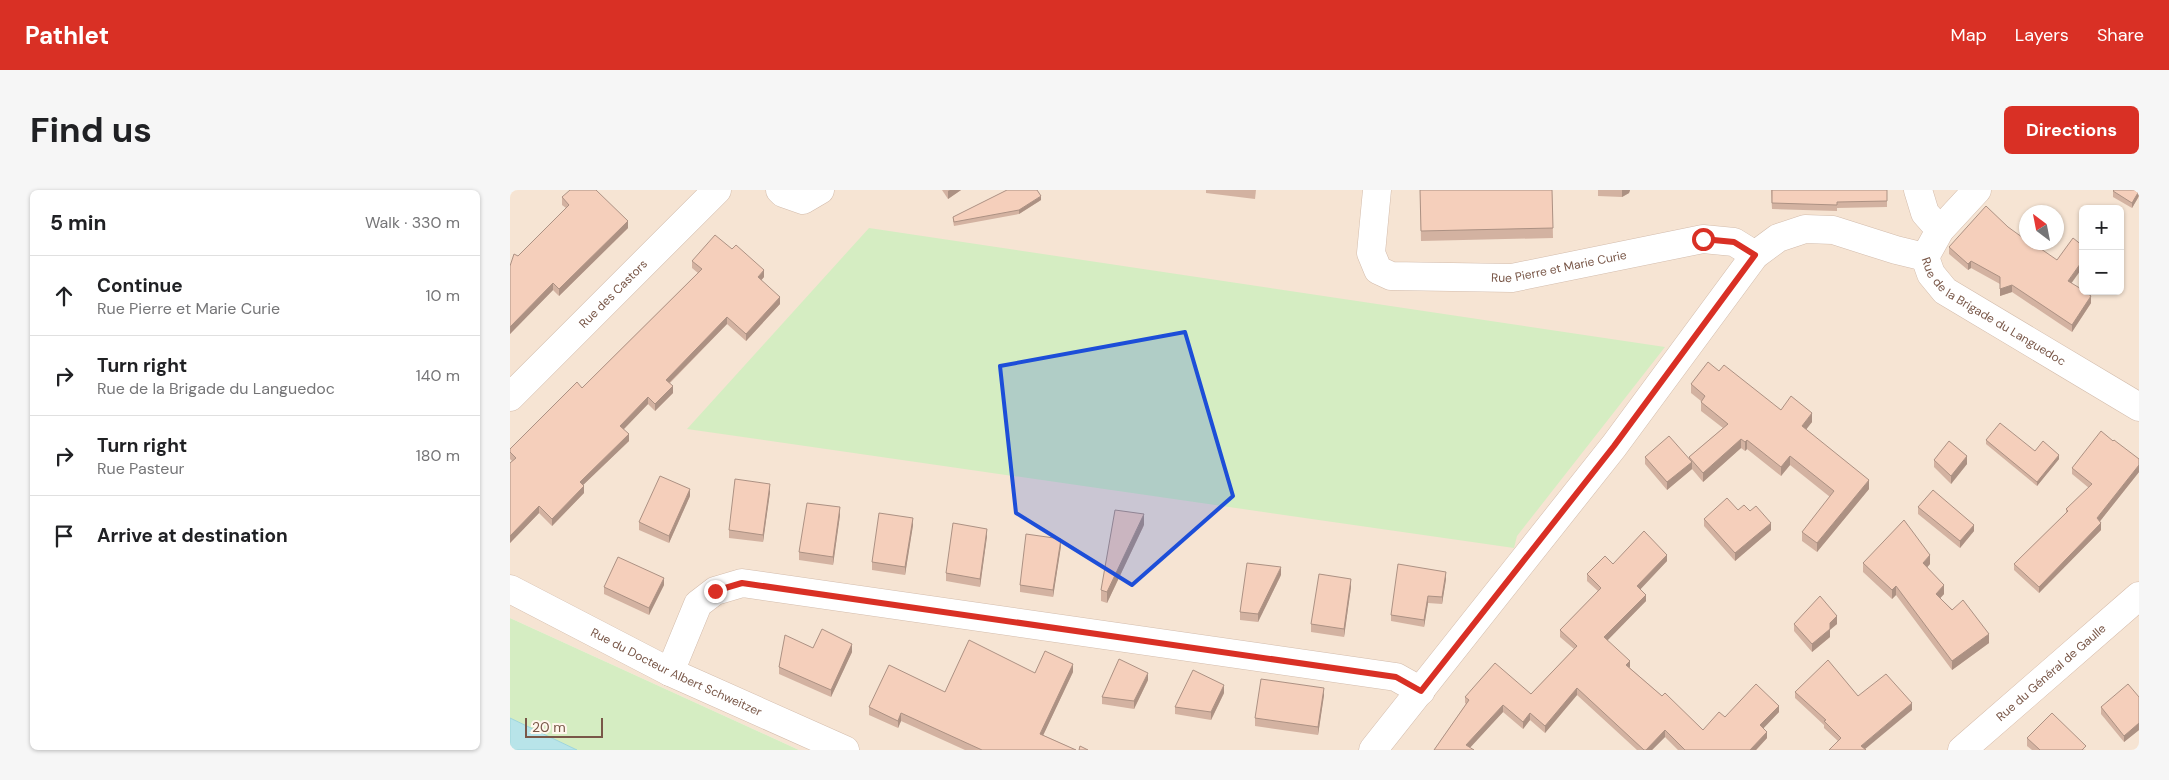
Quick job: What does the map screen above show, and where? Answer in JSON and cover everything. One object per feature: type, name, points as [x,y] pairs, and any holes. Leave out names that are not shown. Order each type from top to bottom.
[{"type":"street","name":"Rue des Castors","points":[[510,397],[717,190]]},
{"type":"street","name":"Rue Pierre et Marie Curie","points":[[1376,190],[1371,253],[1378,270],[1391,276],[1512,278],[1703,239],[1734,242],[1755,255]]},
{"type":"street","points":[[1918,190],[1925,213],[1940,230]]},
{"type":"street","points":[[1925,257],[1940,230],[1978,190]]},
{"type":"street","name":"Rue de la Brigade du Languedoc","points":[[1373,750],[1620,438],[1755,255],[1778,238],[1805,229],[1833,230],[1925,257],[1931,274],[1945,290],[2139,407]]},
{"type":"street","points":[[670,672],[698,604],[715,591],[742,583],[1396,677],[1421,691]]},
{"type":"street","name":"Rue du Docteur Albert Schweitzer","points":[[510,589],[670,672],[845,750]]},
{"type":"street","name":"Rue du Général de Gaulle","points":[[1962,750],[2139,596]]},
{"type":"highlighted area","points":[[1185,332],[1233,496],[1132,585],[1016,513],[1000,366]]},
{"type":"shaded area","points":[[510,190],[2139,190],[2139,750],[799,750],[510,618]]},
{"type":"green space","points":[[869,228],[1665,347],[1517,536],[1514,548],[687,429]]},
{"type":"green space","points":[[510,618],[799,750],[577,750],[510,718]]},
{"type":"water","points":[[510,718],[577,750],[510,750]]},
{"type":"building","points":[[570,190],[596,190],[628,221],[559,289],[553,283],[510,327],[510,266],[514,254],[518,256],[569,205],[562,197]]},
{"type":"building","points":[[1007,190],[1037,190],[1041,196],[1019,210],[954,222],[953,217]]},
{"type":"building","points":[[1420,190],[1552,190],[1553,228],[1421,231]]},
{"type":"building","points":[[1772,190],[1887,190],[1887,201],[1837,202],[1837,205],[1772,203]]},
{"type":"building","points":[[2114,190],[2139,190],[2139,191],[2132,203]]},
{"type":"building","points":[[1986,206],[2019,235],[2019,250],[2043,250],[2057,260],[2073,238],[2079,243],[2079,266],[2068,281],[2079,288],[2079,295],[2091,296],[2072,325],[2012,285],[2000,289],[2000,277],[1971,261],[1968,264],[1949,247]]},
{"type":"building","points":[[715,235],[732,249],[736,245],[764,270],[758,277],[780,297],[746,334],[727,317],[666,380],[673,386],[655,404],[648,397],[620,426],[629,434],[580,482],[584,486],[552,519],[539,506],[510,536],[510,463],[516,458],[510,452],[510,449],[577,382],[582,388],[702,269],[692,261]]},
{"type":"building","points":[[1708,362],[1719,371],[1724,365],[1781,410],[1791,396],[1812,413],[1802,426],[1869,480],[1817,543],[1802,532],[1834,491],[1790,456],[1781,467],[1747,440],[1745,442],[1741,439],[1703,473],[1689,457],[1728,424],[1701,402],[1705,396],[1691,384]]},
{"type":"building","points":[[2000,423],[2035,451],[2043,441],[2059,455],[2037,482],[1986,440]]},
{"type":"building","points":[[2101,431],[2139,459],[2139,465],[2097,518],[2101,523],[2039,587],[2014,564],[2068,511],[2066,509],[2092,484],[2072,468]]},
{"type":"building","points":[[1669,436],[1692,462],[1667,482],[1645,457]]},
{"type":"building","points":[[1949,441],[1967,456],[1951,476],[1934,460]]},
{"type":"building","points":[[660,476],[690,489],[669,536],[639,522]]},
{"type":"building","points":[[735,479],[770,484],[763,535],[729,530]]},
{"type":"building","points":[[1933,490],[1974,525],[1960,541],[1918,507]]},
{"type":"building","points":[[1727,498],[1738,510],[1744,505],[1750,511],[1756,506],[1771,523],[1735,553],[1704,519]]},
{"type":"building","points":[[807,503],[840,507],[833,557],[799,552]]},
{"type":"building","points":[[1115,510],[1144,514],[1107,592],[1101,590]]},
{"type":"building","points":[[879,513],[913,518],[905,567],[872,562]]},
{"type":"building","points":[[1904,520],[1930,555],[1923,563],[1944,585],[1936,594],[1952,610],[1963,600],[1989,634],[1952,661],[1896,586],[1892,590],[1863,563]]},
{"type":"building","points":[[953,523],[987,529],[980,579],[946,573]]},
{"type":"building","points":[[1644,531],[1667,555],[1637,586],[1646,595],[1604,637],[1630,661],[1626,665],[1662,696],[1665,693],[1703,730],[1719,712],[1725,717],[1756,684],[1779,706],[1760,725],[1767,732],[1750,750],[1685,750],[1665,730],[1644,750],[1577,688],[1545,726],[1530,713],[1523,722],[1503,705],[1466,745],[1474,750],[1434,750],[1469,700],[1465,697],[1495,663],[1531,694],[1577,646],[1560,630],[1601,588],[1587,574],[1605,556],[1613,564]]},
{"type":"building","points":[[1026,534],[1061,539],[1053,590],[1020,585]]},
{"type":"building","points":[[618,557],[664,578],[649,608],[604,587]]},
{"type":"building","points":[[1247,563],[1281,567],[1258,614],[1240,612]]},
{"type":"building","points":[[1398,564],[1446,572],[1442,597],[1428,596],[1424,620],[1391,615]]},
{"type":"building","points":[[1319,574],[1351,579],[1344,629],[1311,624]]},
{"type":"building","points":[[1820,596],[1837,616],[1830,623],[1830,629],[1812,644],[1794,624]]},
{"type":"building","points":[[822,629],[852,644],[831,690],[779,667],[785,635],[813,648]]},
{"type":"building","points":[[969,640],[1035,673],[1045,651],[1073,664],[1040,734],[1076,750],[982,750],[901,713],[898,721],[869,707],[889,665],[945,692]]},
{"type":"building","points":[[1119,659],[1148,673],[1134,701],[1102,697]]},
{"type":"building","points":[[1828,660],[1858,696],[1886,674],[1912,703],[1861,746],[1866,750],[1829,750],[1841,738],[1824,721],[1826,720],[1795,692]]},
{"type":"building","points":[[1193,670],[1224,685],[1211,712],[1175,707]]},
{"type":"building","points":[[1261,679],[1324,688],[1318,727],[1255,718]]},
{"type":"building","points":[[2128,684],[2139,697],[2139,723],[2124,736],[2101,707]]},
{"type":"building","points":[[2052,713],[2086,746],[2082,750],[2040,750],[2027,738]]},
{"type":"building","points":[[1080,746],[1088,750],[1079,750]]},
{"type":"route","points":[[715,591],[742,583],[1396,677],[1421,691],[1614,446],[1755,255],[1734,242],[1703,239]]}]
